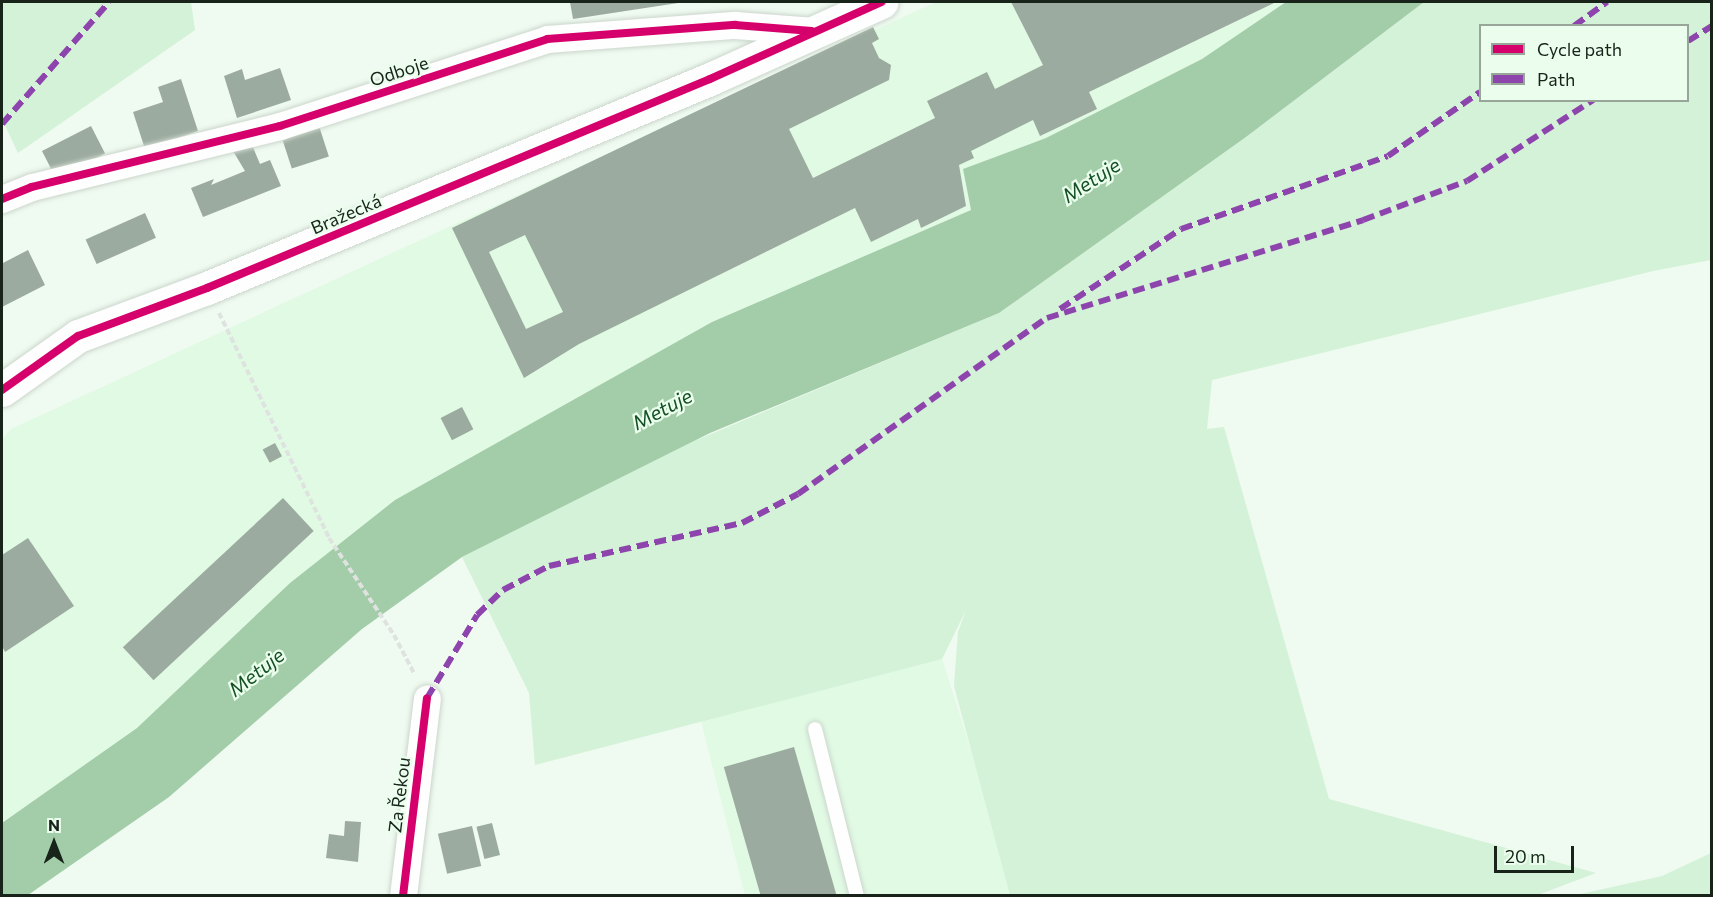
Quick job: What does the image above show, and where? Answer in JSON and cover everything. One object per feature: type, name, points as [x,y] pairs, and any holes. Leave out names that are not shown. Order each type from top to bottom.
[{"type":"street","name":"Odboje","points":[[710,79],[881,2]]},
{"type":"street","name":"Odboje","points":[[2,199],[32,187],[280,126],[547,39],[735,25],[814,31]]},
{"type":"street","name":"Bražecká","points":[[2,390],[78,336],[207,288],[710,79]]},
{"type":"street","name":"Za Řekou","points":[[404,896],[427,698]]},
{"type":"lane","points":[[815,729],[857,896]]},
{"type":"path","points":[[207,288],[329,538],[394,635],[427,698]]},
{"type":"shaded area","points":[[2,2],[191,2],[195,30],[18,153],[2,119]]},
{"type":"shaded area","points":[[936,2],[1286,2],[1202,59],[1046,138],[963,169],[971,210],[712,322],[395,500],[290,583],[137,728],[2,823],[2,439],[11,429]]},
{"type":"shaded area","points":[[1424,2],[1711,2],[1711,260],[1653,271],[1212,380],[1207,429],[1224,427],[1329,799],[1596,873],[1535,896],[1010,895],[954,686],[958,632],[966,610],[942,659],[535,765],[529,693],[462,557],[692,442],[999,313],[1246,137]]},
{"type":"shaded area","points":[[942,659],[1017,895],[745,895],[701,721]]},
{"type":"shaded area","points":[[1711,853],[1711,895],[1576,895],[1662,876]]},
{"type":"water","name":"Metuje","points":[[1286,2],[1424,2],[1246,137],[999,313],[710,433],[462,557],[362,629],[169,797],[28,895],[2,895],[2,823],[137,728],[290,583],[395,500],[712,322],[971,210],[963,169],[1046,138],[1202,59]]},
{"type":"building","points":[[570,2],[678,2],[678,3],[573,19]]},
{"type":"building","points":[[1011,2],[1276,2],[1089,92],[1097,109],[1040,136],[1033,120],[971,151],[974,158],[959,165],[966,206],[921,228],[918,219],[871,242],[855,208],[579,344],[524,378],[452,228],[873,27],[879,39],[872,43],[879,58],[891,65],[889,80],[789,129],[813,178],[935,118],[927,101],[987,72],[995,89],[1043,65]],"holes":[[[525,235],[563,312],[526,329],[489,252]]]},
{"type":"building","points":[[280,68],[291,100],[237,118],[224,76],[242,69],[245,80]]},
{"type":"building","points":[[181,79],[198,131],[145,149],[133,112],[163,102],[158,87]]},
{"type":"building","points":[[91,126],[105,154],[56,179],[42,151]]},
{"type":"building","points":[[319,126],[329,156],[292,168],[282,138]]},
{"type":"building","points":[[252,145],[260,164],[270,160],[281,186],[203,217],[191,188],[214,179],[211,185],[245,171],[233,151]]},
{"type":"building","points":[[145,213],[156,238],[97,264],[86,239]]},
{"type":"building","points":[[28,250],[45,285],[2,307],[2,259],[3,263]]},
{"type":"building","points":[[462,407],[473,429],[452,440],[441,418]]},
{"type":"building","points":[[275,443],[282,456],[270,463],[263,450]]},
{"type":"building","points":[[283,498],[314,531],[154,680],[123,647]]},
{"type":"building","points":[[28,538],[74,606],[5,652],[2,646],[2,555]]},
{"type":"building","points":[[794,747],[837,896],[761,896],[724,767]]},
{"type":"building","points":[[345,821],[361,822],[358,862],[326,858],[329,834],[344,836]]},
{"type":"building","points":[[492,823],[500,855],[484,859],[476,827]]},
{"type":"building","points":[[472,826],[481,866],[447,874],[438,834]]},
{"type":"marked path","points":[[2,124],[109,2]]},
{"type":"marked path","points":[[1577,24],[1607,2]]},
{"type":"marked path","points":[[1689,40],[1712,26]]},
{"type":"marked path","points":[[1060,309],[1181,229],[1388,156],[1479,93]]},
{"type":"marked path","points":[[427,698],[477,615],[503,590],[549,566],[742,523],[798,494],[1047,318],[1363,220],[1467,181],[1590,102]]},
{"type":"cycle path","points":[[2,390],[78,336],[207,288],[710,79],[881,2]]},
{"type":"cycle path","points":[[2,199],[32,187],[280,126],[547,39],[735,25],[812,31]]},
{"type":"cycle path","points":[[403,896],[427,698]]}]
